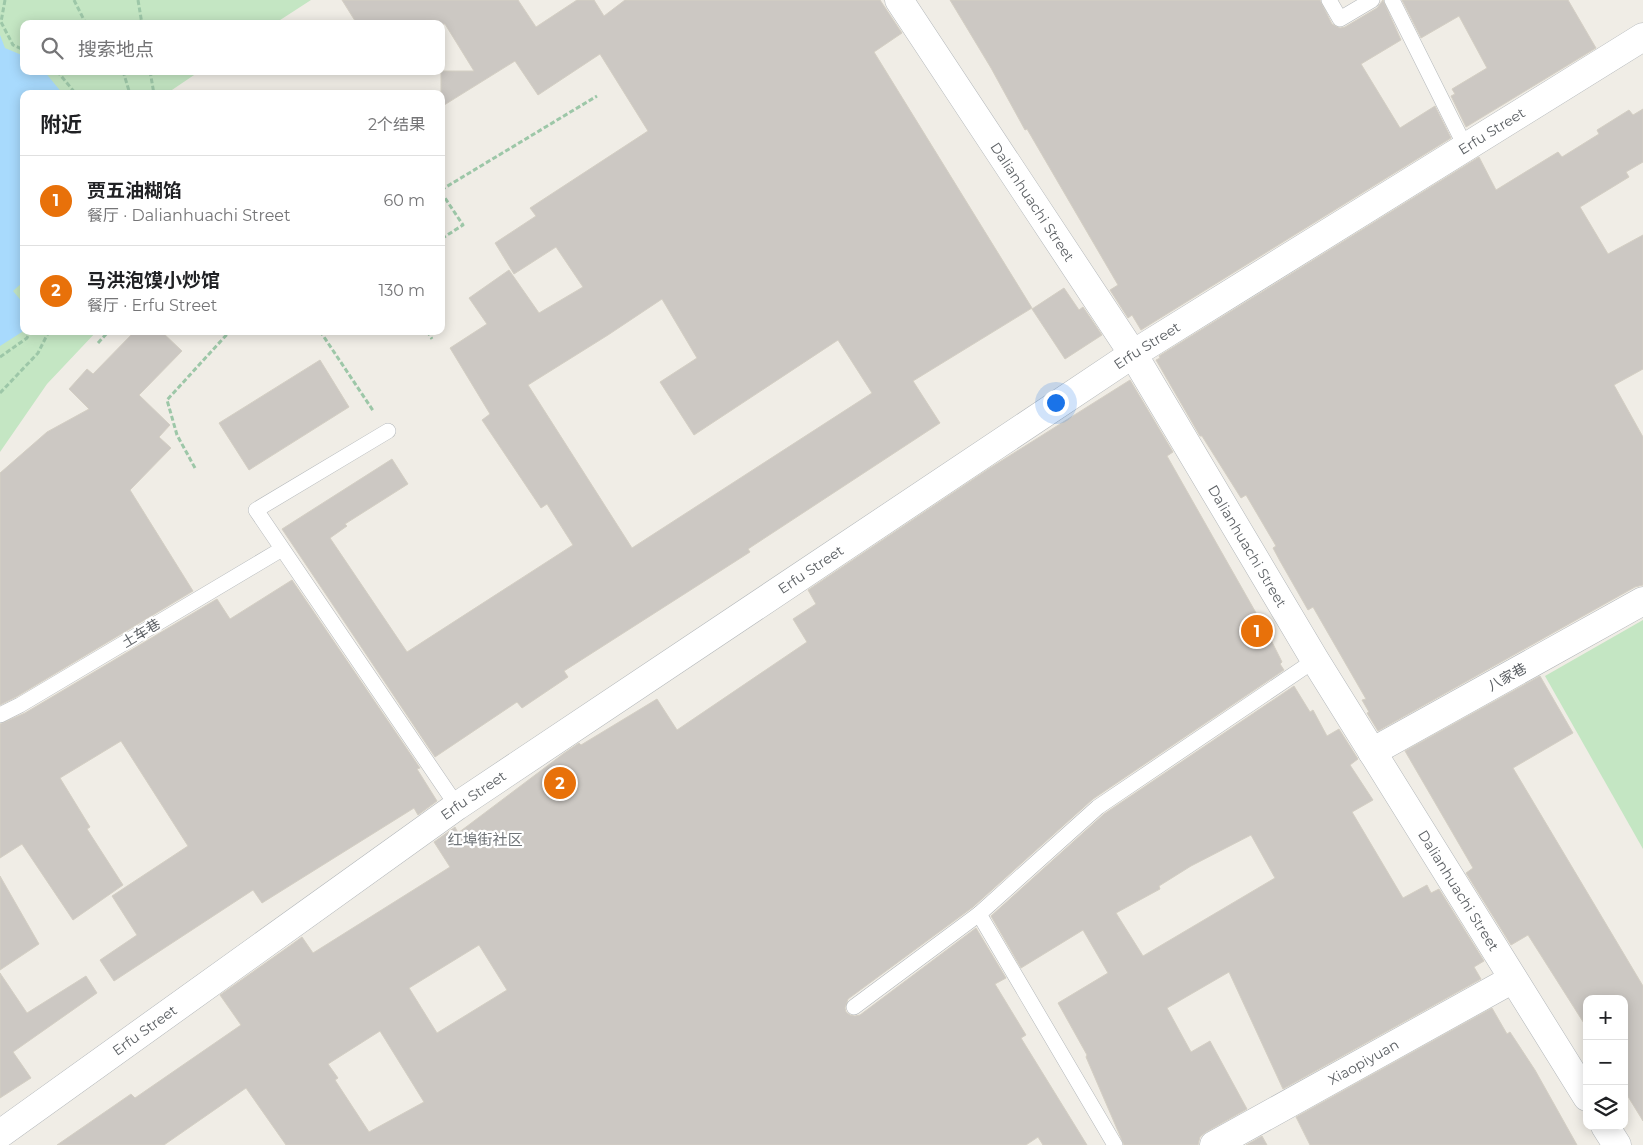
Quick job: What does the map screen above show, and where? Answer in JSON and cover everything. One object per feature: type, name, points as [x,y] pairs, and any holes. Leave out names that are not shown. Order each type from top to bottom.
[{"type":"street","name":"Dalianhuachi Street","points":[[899,0],[1133,354],[1315,660],[1583,1091]]},
{"type":"street","name":"Erfu Street","points":[[0,1134],[457,806],[1133,354],[1643,37]]},
{"type":"street","name":"八家巷","points":[[1372,752],[1643,602]]},
{"type":"street","name":"Xiaopiyuan","points":[[1214,1145],[1512,979]]},
{"type":"street","points":[[1608,1130],[1617,1145]]},
{"type":"lane","points":[[1329,0],[1340,19],[1372,0]]},
{"type":"lane","points":[[1392,0],[1465,146]]},
{"type":"lane","points":[[388,431],[256,510],[457,806]]},
{"type":"lane","name":"土车巷","points":[[0,716],[282,548]]},
{"type":"lane","points":[[854,1007],[979,914],[1098,807],[1315,660]]},
{"type":"lane","points":[[979,914],[1115,1145]]},
{"type":"path","points":[[5,0],[1,22],[13,46],[20,49]]},
{"type":"path","points":[[74,0],[84,20]]},
{"type":"path","points":[[138,0],[141,20]]},
{"type":"path","points":[[60,75],[73,90]]},
{"type":"path","points":[[124,75],[129,90]]},
{"type":"path","points":[[151,75],[153,90]]},
{"type":"path","points":[[445,189],[597,96]]},
{"type":"path","points":[[445,197],[463,225],[445,236]]},
{"type":"path","points":[[0,356],[27,338],[28,335]]},
{"type":"path","points":[[0,393],[38,353],[48,335]]},
{"type":"path","points":[[98,343],[105,335]]},
{"type":"path","points":[[196,468],[177,436],[167,400],[226,335]]},
{"type":"path","points":[[323,335],[388,431]]},
{"type":"path","points":[[430,335],[432,339]]},
{"type":"green space","points":[[0,0],[311,0],[280,20],[20,20],[20,75],[194,75],[172,90],[20,90],[20,335],[93,335],[47,384],[0,452]]},
{"type":"green space","points":[[1643,620],[1643,849],[1545,676]]},
{"type":"water","points":[[0,35],[5,48],[20,54],[20,75],[47,75],[60,90],[20,90],[20,285],[13,291],[20,299],[20,333],[0,346]]},
{"type":"building","points":[[342,0],[518,0],[536,27],[577,0],[594,0],[604,16],[625,0],[880,0],[902,33],[874,52],[1032,308],[913,381],[940,423],[748,549],[750,552],[564,671],[568,677],[522,708],[517,702],[435,757],[282,529],[392,459],[408,484],[345,524],[347,526],[330,538],[407,652],[573,545],[547,504],[541,508],[482,420],[490,414],[450,348],[487,324],[469,298],[509,270],[539,313],[583,287],[556,247],[514,274],[495,243],[536,216],[530,208],[648,131],[600,54],[538,95],[515,61],[445,105],[445,90],[441,90],[441,75],[445,75],[445,71],[474,71],[445,24],[445,20],[354,20]],"holes":[[[662,299],[697,358],[660,382],[694,435],[838,340],[872,393],[632,548],[528,385]]]},
{"type":"building","points":[[950,0],[1320,0],[1332,24],[1340,28],[1377,8],[1383,0],[1401,40],[1361,64],[1400,128],[1435,106],[1451,138],[1141,330],[1132,315],[1128,318],[1110,290],[1118,285]]},
{"type":"building","points":[[1402,0],[1568,0],[1596,48],[1466,127],[1451,96],[1455,94],[1452,89],[1487,68],[1459,16],[1421,38]]},
{"type":"building","points":[[1643,109],[1643,162],[1626,172],[1629,177],[1580,207],[1608,254],[1643,235],[1643,369],[1614,385],[1643,437],[1643,585],[1635,587],[1378,731],[1367,713],[1369,712],[1362,700],[1366,699],[1313,607],[1308,610],[1273,548],[1276,546],[1246,495],[1241,498],[1202,436],[1200,436],[1156,360],[1160,358],[1159,356],[1479,157],[1496,190],[1558,152],[1562,157],[1599,134],[1597,130],[1629,110],[1633,115]]},
{"type":"building","points":[[1064,288],[1079,310],[1083,307],[1102,335],[1065,359],[1032,309]]},
{"type":"building","points":[[131,335],[165,335],[182,351],[139,395],[170,425],[159,437],[171,448],[130,490],[193,591],[0,705],[0,473],[47,432],[89,409],[69,389],[87,369],[93,374]]},
{"type":"building","points":[[320,360],[349,407],[249,470],[219,423]]},
{"type":"building","points":[[1130,380],[1173,452],[1167,456],[1268,634],[1284,670],[1093,799],[973,907],[848,999],[845,1008],[846,1012],[850,1015],[860,1015],[976,928],[1006,978],[995,984],[1026,1035],[1021,1038],[1087,1145],[1043,1145],[1038,1137],[1026,1145],[286,1145],[246,1088],[164,1145],[57,1145],[131,1094],[135,1098],[241,1025],[220,995],[302,937],[313,953],[450,867],[434,842],[455,827],[458,833],[579,743],[581,745],[657,699],[677,730],[807,642],[793,619],[816,604],[808,590],[990,468]],"holes":[[[479,945],[507,990],[437,1033],[409,988]],[[380,1031],[424,1102],[369,1132],[335,1080],[338,1078],[328,1064]]]},
{"type":"building","points":[[292,580],[420,768],[417,769],[437,801],[418,815],[414,808],[262,903],[253,890],[114,981],[100,960],[137,935],[112,896],[188,846],[121,741],[60,778],[90,827],[87,829],[123,885],[73,920],[22,844],[0,858],[0,724],[25,713],[217,599],[230,619]]},
{"type":"building","points":[[1540,676],[1573,733],[1513,768],[1643,986],[1643,1121],[1628,1097],[1628,995],[1583,995],[1583,1022],[1528,935],[1511,945],[1466,873],[1473,868],[1405,751]]},
{"type":"building","points":[[1294,686],[1310,712],[1313,710],[1327,736],[1339,729],[1358,759],[1350,765],[1373,800],[1352,812],[1403,898],[1427,885],[1431,893],[1439,889],[1484,961],[1474,967],[1481,979],[1283,1089],[1229,972],[1167,1008],[1191,1052],[1210,1041],[1247,1109],[1206,1132],[1200,1137],[1198,1145],[1124,1145],[1086,1057],[1087,1055],[1058,1003],[1108,973],[1083,930],[1021,968],[991,916],[1104,814]],"holes":[[[1251,835],[1275,878],[1143,956],[1116,913],[1160,889],[1159,886],[1191,866]]]},
{"type":"building","points":[[0,876],[39,944],[0,970]]},
{"type":"building","points":[[0,973],[27,1013],[86,976],[97,993],[13,1052],[31,1078],[0,1098]]},
{"type":"building","points":[[1492,1008],[1507,1034],[1510,1032],[1535,1070],[1577,1145],[1310,1145],[1296,1117]]},
{"type":"building","points":[[1262,1136],[1267,1145],[1246,1145]]},
{"type":"place","name":"贾五油糊馅","points":[[1257,631]]},
{"type":"place","name":"马洪泡馍小炒馆","points":[[560,783]]},
{"type":"district","name":"红埠街社区","points":[[485,839]]}]
